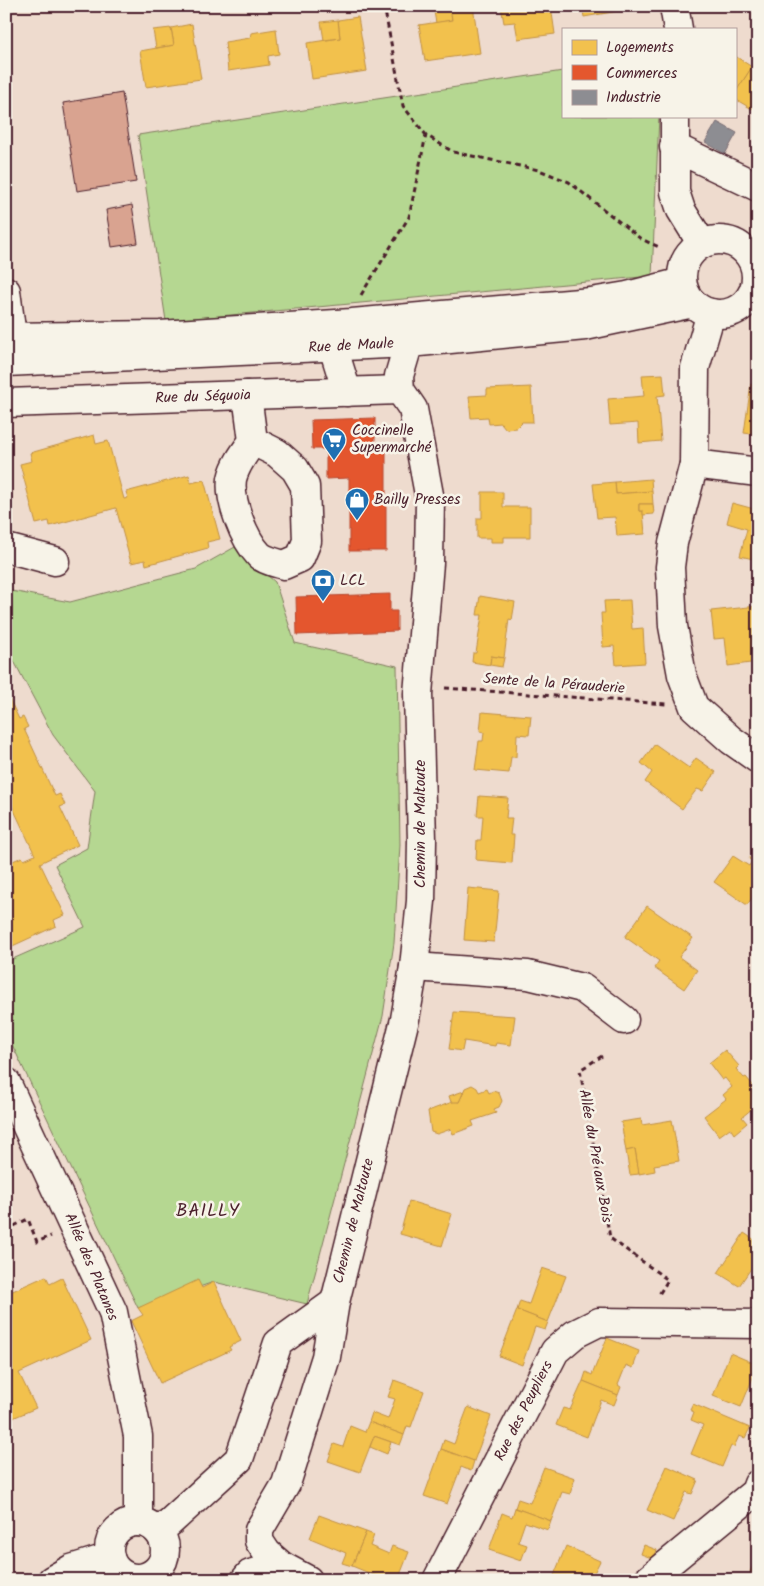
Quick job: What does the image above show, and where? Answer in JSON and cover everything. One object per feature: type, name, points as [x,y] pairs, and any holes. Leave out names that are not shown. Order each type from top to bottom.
[{"type":"street","points":[[674,6],[678,28]]},
{"type":"street","points":[[675,118],[675,192],[681,210],[702,244]]},
{"type":"street","points":[[674,147],[758,187]]},
{"type":"street","points":[[695,299],[723,313],[752,301],[756,267],[747,252],[737,244],[726,240],[713,240],[702,244],[686,260],[695,299],[694,464],[673,543],[670,567],[673,626],[682,675],[694,707],[731,740],[758,759]]},
{"type":"street","points":[[6,291],[8,345]]},
{"type":"street","name":"Rue de Maule","points":[[8,345],[160,335],[585,326],[695,299]]},
{"type":"street","points":[[400,390],[399,376],[413,330]]},
{"type":"street","name":"Rue de Maule","points":[[8,345],[333,347],[413,330]]},
{"type":"street","points":[[333,347],[347,392]]},
{"type":"street","name":"Rue du Séquoia","points":[[6,403],[400,390]]},
{"type":"street","name":"Chemin de Maltoute","points":[[308,1580],[282,1566],[267,1553],[259,1541],[259,1530],[286,1484],[326,1357],[334,1302],[405,1019],[414,967],[421,901],[422,840],[418,694],[428,563],[430,500],[413,409],[400,390]]},
{"type":"street","points":[[247,395],[253,441]]},
{"type":"street","points":[[694,464],[758,472]]},
{"type":"street","points":[[6,548],[55,561]]},
{"type":"street","points":[[414,967],[528,975],[582,988],[624,1020]]},
{"type":"street","name":"Allée des Platanes","points":[[6,1082],[113,1312],[138,1436],[147,1526]]},
{"type":"street","name":"Chemin de Maltoute","points":[[147,1526],[169,1523],[240,1459],[278,1343],[334,1302]]},
{"type":"street","name":"Rue des Peupliers","points":[[438,1580],[555,1351],[576,1334],[599,1322],[758,1324]]},
{"type":"street","points":[[648,1580],[755,1492],[758,1484]]},
{"type":"street","points":[[124,1525],[147,1526],[165,1545],[165,1554],[150,1577],[124,1574],[118,1570],[110,1557],[112,1539],[124,1525]]},
{"type":"street","points":[[52,1580],[71,1569],[110,1557]]},
{"type":"street","points":[[245,1580],[250,1574],[282,1566]]},
{"type":"path","points":[[384,6],[403,106],[426,135],[453,152],[539,170],[569,182],[641,239],[659,247]]},
{"type":"path","points":[[356,303],[409,218],[426,135]]},
{"type":"path","name":"Sente de la Pérauderie","points":[[418,694],[440,687],[667,704],[674,707]]},
{"type":"path","name":"Allée du Pré aux Bois","points":[[602,1056],[580,1070],[610,1238],[668,1280],[643,1323]]},
{"type":"path","points":[[6,1230],[28,1219],[37,1242],[74,1226]]},
{"type":"green space","points":[[562,71],[562,118],[659,118],[652,276],[166,321],[138,135]]},
{"type":"green space","points":[[235,547],[275,582],[295,643],[397,666],[400,845],[394,943],[383,1016],[307,1304],[214,1282],[138,1308],[6,1032],[6,962],[85,927],[55,865],[87,848],[95,791],[53,735],[6,646],[6,590],[70,602],[196,569]]},
{"type":"building: Logements","points":[[433,6],[450,6],[452,20],[436,23]]},
{"type":"building: Logements","points":[[450,6],[473,6],[480,53],[425,61],[419,25],[452,20]]},
{"type":"building: Logements","points":[[501,6],[551,6],[555,34],[518,39],[515,22],[504,23]]},
{"type":"building: Logements","points":[[582,6],[624,6],[624,10],[584,17]]},
{"type":"building: Logements","points":[[358,17],[367,71],[312,79],[307,43],[340,38],[338,20]]},
{"type":"building: Logements","points":[[338,20],[340,38],[324,40],[321,22]]},
{"type":"building: Logements","points":[[192,24],[201,79],[146,87],[140,51],[174,45],[171,28]]},
{"type":"building: Logements","points":[[171,28],[174,45],[156,48],[153,30]]},
{"type":"building: Logements","points":[[276,29],[279,54],[268,56],[269,65],[228,71],[225,42],[250,38],[251,33]]},
{"type":"building: Logements","points":[[736,57],[752,67],[736,91]]},
{"type":"building: Logements","points":[[752,67],[758,70],[758,100],[752,109],[736,100],[736,91]]},
{"type":"building: Logements","points":[[663,374],[665,395],[657,396],[661,441],[639,443],[638,423],[610,425],[608,399],[644,396],[642,375]]},
{"type":"building: Logements","points":[[751,384],[758,385],[758,435],[744,433]]},
{"type":"building: Logements","points":[[531,387],[533,422],[522,422],[516,428],[506,429],[501,423],[489,424],[488,417],[471,418],[469,396],[487,395],[487,389]]},
{"type":"building: Logements","points":[[94,435],[96,444],[108,441],[124,499],[128,498],[126,492],[189,475],[191,483],[204,480],[220,539],[207,542],[208,548],[146,565],[145,560],[131,563],[116,508],[50,526],[49,521],[36,524],[20,464],[32,461],[30,453]]},
{"type":"building: Logements","points":[[651,479],[652,491],[616,494],[615,482]]},
{"type":"building: Logements","points":[[615,482],[616,494],[652,491],[653,504],[639,504],[639,511],[643,511],[645,534],[617,536],[615,517],[597,518],[593,484]]},
{"type":"building: Logements","points":[[482,492],[503,492],[503,507],[530,507],[530,537],[504,537],[504,542],[491,542],[491,538],[477,538],[477,518],[482,518]]},
{"type":"building: Logements","points":[[732,503],[758,510],[758,560],[740,556],[747,529],[727,523]]},
{"type":"building: Logements","points":[[639,504],[653,504],[654,514],[643,515],[643,511],[639,511]]},
{"type":"building: Logements","points":[[480,596],[515,602],[512,620],[509,619],[504,658],[491,656],[490,665],[472,662],[473,653],[476,653],[482,615],[477,615]]},
{"type":"building: Logements","points":[[630,600],[632,629],[643,628],[645,663],[616,665],[614,646],[603,647],[601,613],[605,613],[604,601]]},
{"type":"building: Logements","points":[[758,606],[758,662],[728,666],[725,638],[714,639],[711,611]]},
{"type":"building: Logements","points":[[491,656],[504,658],[502,667],[490,665]]},
{"type":"building: Logements","points":[[6,692],[19,719],[23,717],[28,727],[24,729],[55,796],[60,794],[65,805],[60,807],[78,845],[40,863],[65,915],[54,920],[56,926],[6,949],[6,864],[22,857],[24,860],[35,855],[6,793]]},
{"type":"building: Logements","points":[[482,712],[531,716],[529,735],[517,734],[516,757],[511,757],[509,773],[475,770],[479,741],[483,741],[484,732],[480,731]]},
{"type":"building: Logements","points":[[655,744],[689,768],[696,758],[716,772],[703,791],[697,789],[682,809],[645,782],[652,772],[641,763]]},
{"type":"building: Logements","points":[[479,796],[508,798],[506,818],[512,818],[510,835],[514,835],[512,863],[476,860],[477,840],[481,840],[483,816],[477,816]]},
{"type":"building: Logements","points":[[758,847],[758,890],[747,905],[714,882],[733,856],[749,866],[752,861],[749,859]]},
{"type":"building: Logements","points":[[468,888],[499,891],[494,942],[464,940]]},
{"type":"building: Logements","points":[[647,906],[693,938],[679,957],[697,970],[684,989],[654,968],[659,961],[625,937]]},
{"type":"building: Logements","points":[[454,1012],[515,1016],[511,1045],[496,1043],[495,1046],[464,1041],[462,1051],[449,1049]]},
{"type":"building: Logements","points":[[725,1050],[739,1066],[736,1069],[758,1091],[758,1104],[742,1117],[747,1123],[734,1134],[730,1128],[719,1136],[704,1116],[726,1099],[723,1095],[732,1087],[725,1078],[722,1080],[709,1063]]},
{"type":"building: Logements","points":[[472,1085],[479,1092],[487,1089],[489,1093],[493,1091],[499,1093],[502,1101],[499,1107],[494,1109],[496,1113],[472,1121],[474,1126],[453,1134],[451,1129],[437,1134],[431,1132],[428,1111],[455,1101],[459,1102],[465,1088]]},
{"type":"building: Logements","points":[[464,1091],[459,1102],[451,1102],[449,1096]]},
{"type":"building: Logements","points":[[641,1119],[642,1125],[672,1120],[679,1161],[654,1165],[655,1171],[639,1174],[635,1149],[626,1151],[621,1122]]},
{"type":"building: Logements","points":[[635,1149],[639,1174],[630,1175],[626,1151]]},
{"type":"building: Logements","points":[[409,1201],[452,1214],[442,1246],[400,1234]]},
{"type":"building: Logements","points":[[744,1233],[758,1242],[758,1271],[752,1267],[739,1286],[718,1273]]},
{"type":"building: Logements","points":[[542,1268],[566,1276],[548,1322],[517,1310],[520,1301],[529,1304]]},
{"type":"building: Logements","points":[[46,1276],[50,1284],[62,1278],[91,1340],[19,1373],[36,1408],[6,1421],[6,1294]]},
{"type":"building: Logements","points":[[198,1280],[202,1288],[214,1282],[241,1341],[229,1347],[231,1350],[160,1383],[131,1321],[143,1315],[138,1308]]},
{"type":"building: Logements","points":[[517,1310],[548,1322],[545,1330],[535,1327],[522,1365],[499,1356]]},
{"type":"building: Logements","points":[[607,1338],[639,1351],[633,1368],[626,1365],[618,1385],[621,1387],[618,1395],[583,1381],[586,1372],[592,1375]]},
{"type":"building: Logements","points":[[730,1353],[758,1365],[741,1407],[713,1396]]},
{"type":"building: Logements","points":[[394,1380],[424,1391],[411,1427],[407,1426],[404,1435],[369,1422],[372,1413],[388,1419],[395,1399],[388,1397]]},
{"type":"building: Logements","points":[[583,1381],[618,1395],[614,1405],[601,1400],[587,1437],[556,1425],[563,1408],[570,1410]]},
{"type":"building: Logements","points":[[693,1404],[750,1428],[745,1438],[739,1436],[734,1447],[731,1446],[722,1467],[691,1454],[703,1425],[691,1420],[694,1412],[690,1410]]},
{"type":"building: Logements","points":[[468,1407],[491,1416],[474,1461],[441,1449],[444,1440],[454,1444]]},
{"type":"building: Logements","points":[[369,1422],[404,1435],[400,1445],[374,1436],[360,1472],[328,1461],[334,1444],[343,1447],[350,1426],[365,1432]]},
{"type":"building: Logements","points":[[374,1436],[391,1442],[387,1454],[370,1447]]},
{"type":"building: Logements","points":[[441,1449],[474,1461],[471,1471],[461,1467],[447,1504],[424,1496]]},
{"type":"building: Logements","points":[[667,1466],[698,1480],[692,1494],[686,1492],[673,1521],[647,1510]]},
{"type":"building: Logements","points":[[544,1467],[575,1478],[570,1494],[562,1492],[551,1521],[515,1508],[518,1499],[530,1503]]},
{"type":"building: Logements","points":[[515,1508],[551,1521],[548,1530],[525,1522],[518,1542],[527,1545],[521,1561],[489,1550],[502,1513],[512,1517]]},
{"type":"building: Logements","points":[[319,1515],[366,1532],[352,1566],[342,1563],[346,1553],[310,1538]]},
{"type":"building: Logements","points":[[366,1532],[374,1535],[370,1546],[389,1554],[392,1546],[409,1552],[398,1580],[386,1580],[352,1566]]},
{"type":"building: Logements","points":[[644,1545],[657,1550],[654,1559],[641,1554]]},
{"type":"building: Logements","points":[[566,1546],[600,1561],[592,1577],[582,1573],[579,1580],[552,1580]]},
{"type":"building: Logements","points":[[758,1554],[758,1575],[750,1572]]},
{"type":"building: Commerces","points":[[375,418],[375,443],[386,443],[386,551],[349,551],[349,478],[326,479],[326,449],[312,449],[311,420]]},
{"type":"building: Commerces","points":[[390,594],[390,611],[397,611],[397,631],[297,635],[296,597]]},
{"type":"building: Industrie","points":[[717,122],[737,133],[725,154],[705,142]]},
{"type":"building: Autres","points":[[122,93],[136,182],[77,191],[63,103]]},
{"type":"building: Autres","points":[[132,205],[138,243],[112,247],[106,210]]},
{"type":"place","name":"Coccinelle Supermarché","points":[[334,461]]},
{"type":"place","name":"Bailly Presses","points":[[357,521]]},
{"type":"place","name":"LCL","points":[[323,602]]},
{"type":"district","name":"BAILLY","points":[[208,1211]]}]
